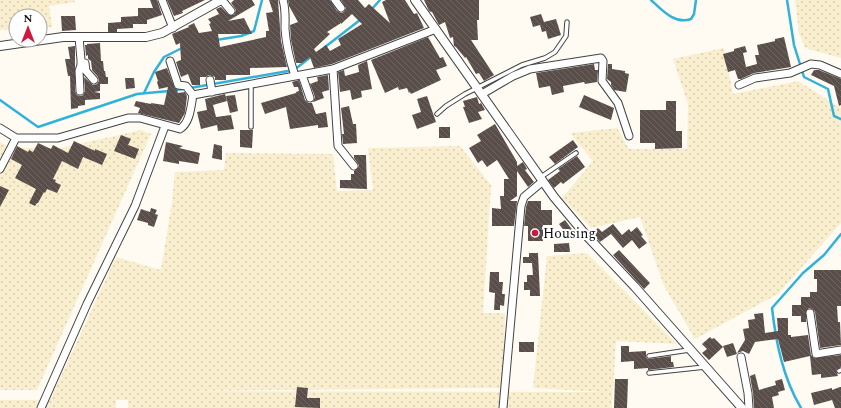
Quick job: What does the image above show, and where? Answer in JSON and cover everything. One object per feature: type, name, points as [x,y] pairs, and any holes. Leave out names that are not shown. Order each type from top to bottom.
[{"type":"street","points":[[162,0],[173,28]]},
{"type":"street","points":[[0,46],[63,37],[146,37],[162,33],[173,28],[221,0],[232,11]]},
{"type":"street","points":[[284,0],[286,30],[291,63],[310,98]]},
{"type":"street","points":[[335,0],[341,8]]},
{"type":"street","points":[[415,0],[541,179],[585,234],[635,287],[704,367],[742,408]]},
{"type":"street","points":[[170,61],[178,86],[189,91],[211,86],[251,84],[333,68],[436,29]]},
{"type":"street","points":[[79,37],[86,71],[94,80]]},
{"type":"street","points":[[480,91],[530,69],[601,58],[603,61],[602,81],[618,103],[629,136]]},
{"type":"street","points":[[80,91],[79,71],[84,63]]},
{"type":"street","points":[[739,85],[755,78],[786,74],[806,65],[815,64],[841,74]]},
{"type":"street","points":[[333,68],[338,146],[354,166]]},
{"type":"street","points":[[0,128],[16,138],[58,138],[128,118],[140,118],[180,129],[187,122],[189,91]]},
{"type":"street","points":[[41,408],[87,304],[135,206],[165,126]]},
{"type":"street","points":[[0,169],[16,138]]},
{"type":"street","points":[[502,408],[521,206],[524,197],[541,179]]},
{"type":"street","points":[[810,313],[816,354],[841,350]]},
{"type":"street","points":[[741,357],[749,408]]},
{"type":"lane","points":[[437,114],[452,101],[480,91],[522,65],[545,58],[555,52],[566,36],[567,22]]},
{"type":"lane","points":[[251,84],[251,127]]},
{"type":"lane","points":[[541,179],[576,153]]},
{"type":"lane","points":[[649,356],[690,350]]},
{"type":"lane","points":[[649,373],[704,367]]},
{"type":"shaded area","points":[[0,0],[74,0],[75,2],[49,6],[52,27],[48,27],[48,8],[8,8],[8,30],[0,30]]},
{"type":"shaded area","points":[[795,0],[841,0],[841,58],[805,48],[799,33]]},
{"type":"shaded area","points":[[724,48],[733,94],[798,81],[841,108],[841,223],[778,294],[695,339],[664,286],[640,217],[591,228],[562,198],[593,161],[570,133],[617,128],[629,149],[687,149],[688,104],[673,59]]},
{"type":"shaded area","points":[[141,130],[151,134],[37,390],[0,390],[0,142],[11,148],[61,148]]},
{"type":"shaded area","points":[[460,146],[491,185],[483,313],[505,313],[504,388],[187,391],[601,392],[533,388],[547,256],[587,253],[677,344],[616,341],[612,408],[128,408],[128,400],[116,400],[116,408],[0,408],[0,400],[50,400],[116,257],[161,270],[172,202],[175,172],[224,170],[226,153],[333,154],[337,191],[373,190],[368,148]]},
{"type":"building","points":[[150,0],[157,0],[162,15],[147,20],[147,24],[133,24],[133,28],[117,29],[117,32],[108,32],[108,23],[121,22],[121,17],[138,16],[138,8],[153,8]]},
{"type":"building","points":[[167,0],[205,0],[182,11],[183,13],[174,16]]},
{"type":"building","points":[[234,0],[252,0],[255,5],[228,21],[244,18],[252,34],[218,34],[220,47],[266,37],[266,31],[269,31],[266,13],[273,12],[269,0],[278,0],[281,41],[287,67],[250,68],[250,75],[226,75],[226,80],[215,80],[215,77],[209,75],[206,77],[200,77],[200,85],[192,85],[188,74],[181,77],[176,62],[181,60],[180,43],[176,45],[172,34],[189,27],[188,26],[194,23],[199,33],[212,31],[209,24],[211,23],[208,19],[219,14],[216,9],[221,7],[229,15],[234,15],[236,10],[231,3]]},
{"type":"building","points":[[288,0],[330,0],[337,11],[341,13],[344,12],[346,8],[341,0],[358,0],[365,8],[369,4],[390,23],[382,2],[386,0],[405,0],[414,14],[417,13],[424,28],[332,64],[314,68],[310,57],[302,63],[296,63],[291,40],[290,25],[298,22],[289,6]],"holes":[[[352,14],[362,24],[338,39],[341,45],[330,51],[326,45],[316,52],[314,49],[330,34],[327,32],[341,24]]]},
{"type":"building","points":[[424,0],[479,0],[479,20],[477,20],[478,40],[471,40],[494,75],[484,81],[479,73],[476,74],[466,57],[465,58],[454,46],[453,37],[450,38],[445,22],[439,25],[432,12],[429,11]]},
{"type":"building","points":[[541,14],[544,22],[556,19],[561,35],[548,39],[546,31],[542,32],[540,25],[533,27],[530,17]]},
{"type":"building","points":[[61,16],[75,16],[76,30],[62,31]]},
{"type":"building","points":[[428,37],[440,58],[443,57],[447,66],[436,70],[441,80],[411,94],[407,88],[399,90],[398,87],[385,93],[371,60]]},
{"type":"building","points":[[784,37],[791,67],[754,73],[741,79],[738,79],[735,70],[728,72],[723,54],[745,46],[747,52],[743,53],[746,67],[757,64],[755,55],[759,55],[757,45],[775,41],[775,39]]},
{"type":"building","points":[[100,43],[101,61],[103,61],[106,77],[108,77],[108,84],[100,84],[100,91],[94,92],[100,93],[100,99],[85,100],[85,105],[71,109],[70,76],[68,76],[65,59],[70,59],[68,47],[75,46],[75,91],[77,95],[81,96],[85,91],[84,77],[93,85],[97,84],[99,81],[98,77],[92,70],[91,61],[88,59],[88,55],[86,56],[85,45]]},
{"type":"building","points":[[367,61],[372,89],[361,91],[362,97],[352,100],[350,90],[340,92],[338,72],[344,70],[345,76],[359,72],[358,65]]},
{"type":"building","points":[[594,64],[595,70],[598,70],[597,82],[585,84],[584,82],[563,86],[564,92],[552,95],[550,86],[539,88],[536,73]]},
{"type":"building","points":[[608,64],[612,64],[612,69],[625,71],[625,73],[629,74],[626,92],[614,90],[611,82],[607,79]]},
{"type":"building","points":[[167,68],[175,89],[178,93],[185,92],[187,96],[185,113],[179,123],[138,113],[140,108],[134,106],[136,101],[164,105],[168,87],[159,89],[155,72]]},
{"type":"building","points":[[814,70],[819,70],[841,79],[841,105],[839,106],[834,86],[811,75]]},
{"type":"building","points":[[328,75],[329,90],[322,92],[324,98],[313,102],[315,97],[310,84],[318,81],[317,77]]},
{"type":"building","points":[[125,78],[134,78],[135,88],[126,89]]},
{"type":"building","points":[[299,80],[305,100],[312,103],[316,114],[326,112],[328,127],[318,128],[318,125],[290,129],[286,107],[265,114],[261,103],[296,93],[299,91],[298,87],[294,87],[292,82]]},
{"type":"building","points":[[225,94],[227,101],[213,105],[216,117],[231,115],[234,129],[218,131],[217,125],[201,129],[197,112],[207,110],[205,99]]},
{"type":"building","points":[[235,95],[238,111],[230,113],[226,96]]},
{"type":"building","points":[[584,95],[614,108],[611,120],[579,107]]},
{"type":"building","points":[[427,96],[436,122],[417,129],[412,115],[421,112],[417,99]]},
{"type":"building","points":[[477,97],[479,104],[481,103],[485,110],[478,112],[482,119],[469,123],[463,107],[465,107],[463,101]]},
{"type":"building","points":[[666,101],[676,101],[676,131],[682,131],[682,148],[655,149],[655,143],[640,143],[640,110],[666,110]]},
{"type":"building","points":[[349,106],[353,124],[356,124],[357,143],[343,144],[342,134],[344,134],[341,108]]},
{"type":"building","points":[[495,124],[517,162],[517,166],[523,162],[527,169],[525,170],[534,182],[528,187],[517,171],[517,196],[510,201],[517,201],[514,226],[492,226],[492,208],[501,209],[500,196],[504,196],[504,179],[509,179],[497,160],[487,167],[482,160],[478,163],[469,148],[481,141],[477,135]]},
{"type":"building","points":[[439,127],[450,127],[450,138],[439,138]]},
{"type":"building","points":[[240,130],[253,130],[252,148],[240,147]]},
{"type":"building","points":[[121,135],[131,139],[128,145],[139,149],[135,159],[114,151]]},
{"type":"building","points":[[573,140],[578,147],[555,164],[549,157]]},
{"type":"building","points":[[74,141],[95,151],[95,149],[107,154],[102,165],[83,157],[78,169],[62,161],[53,179],[61,185],[57,193],[47,189],[35,206],[29,203],[36,189],[15,178],[22,165],[11,159],[17,146],[28,152],[29,150],[33,152],[38,143],[51,149],[53,145],[68,153]]},
{"type":"building","points":[[166,142],[183,146],[179,148],[200,153],[198,164],[179,161],[179,164],[163,161]]},
{"type":"building","points":[[214,144],[222,146],[222,160],[212,158]]},
{"type":"building","points":[[354,155],[366,155],[367,189],[340,188],[340,180],[351,180],[351,174],[354,174],[354,171],[358,168],[359,165],[354,158]]},
{"type":"building","points":[[577,156],[585,167],[563,184],[561,182],[554,188],[548,180],[560,171],[558,169]]},
{"type":"building","points":[[0,186],[9,190],[0,207]]},
{"type":"building","points":[[528,201],[541,201],[541,210],[552,210],[552,225],[543,225],[543,241],[528,241],[528,226],[524,226]]},
{"type":"building","points":[[151,208],[157,210],[155,214],[158,215],[154,227],[148,225],[148,223],[137,220],[141,209],[150,212]]},
{"type":"building","points":[[565,220],[574,232],[568,236],[559,224]]},
{"type":"building","points":[[613,224],[622,235],[629,229],[631,232],[637,227],[643,235],[641,236],[647,243],[639,249],[632,240],[623,248],[611,234],[600,242],[592,233],[598,228],[602,232]]},
{"type":"building","points":[[569,243],[570,252],[554,252],[554,244]]},
{"type":"building","points":[[619,250],[650,283],[644,289],[613,255]]},
{"type":"building","points":[[529,253],[538,253],[540,296],[530,296],[530,290],[524,290],[524,282],[527,282],[527,275],[533,275],[532,263],[523,263],[523,257],[529,257]]},
{"type":"building","points":[[814,270],[841,270],[841,306],[837,306],[838,322],[840,322],[841,345],[820,348],[815,312],[812,309],[809,308],[806,311],[806,322],[801,322],[801,316],[792,316],[792,305],[801,305],[801,297],[810,297],[810,292],[817,292],[817,279],[814,279]]},
{"type":"building","points":[[490,272],[499,272],[499,282],[503,282],[502,294],[505,294],[504,306],[500,305],[500,310],[494,310],[495,293],[489,292]]},
{"type":"building","points":[[763,313],[765,333],[778,331],[777,318],[788,318],[788,335],[791,335],[791,337],[808,335],[811,355],[814,358],[841,355],[841,367],[836,370],[838,376],[821,378],[821,374],[812,375],[810,356],[784,362],[778,339],[755,342],[749,354],[743,351],[737,353],[745,340],[743,329],[749,328],[748,320],[755,319],[754,314]]},
{"type":"building","points":[[710,337],[712,339],[714,338],[723,347],[709,360],[702,353],[707,349],[702,344]]},
{"type":"building","points":[[519,342],[534,342],[534,352],[519,352]]},
{"type":"building","points":[[733,343],[737,354],[727,357],[723,346]]},
{"type":"building","points":[[621,346],[629,346],[629,352],[646,351],[646,357],[648,359],[671,356],[671,362],[673,362],[674,367],[648,370],[648,368],[634,369],[634,361],[621,362]]},
{"type":"building","points":[[755,374],[759,390],[776,385],[775,381],[782,379],[785,390],[778,392],[779,395],[772,397],[774,408],[754,408],[750,376]]},
{"type":"building","points":[[615,379],[628,379],[627,408],[614,408]]},
{"type":"building","points":[[297,387],[308,388],[307,398],[320,398],[320,408],[295,407]]},
{"type":"building","points":[[840,387],[841,408],[835,408],[832,400],[814,405],[811,393],[832,388],[832,390]]},
{"type":"waterway","points":[[216,40],[241,36],[254,31],[262,0]]},
{"type":"waterway","points":[[371,10],[380,0]]},
{"type":"waterway","points":[[651,0],[669,16],[680,20],[691,19],[694,14],[696,0]]},
{"type":"waterway","points":[[787,0],[794,45],[804,77],[828,89],[834,116],[841,119]]},
{"type":"waterway","points":[[325,47],[360,20]]},
{"type":"waterway","points":[[144,93],[154,72],[164,57],[182,48]]},
{"type":"waterway","points":[[190,88],[294,70],[312,56]]},
{"type":"waterway","points":[[174,90],[185,89]]},
{"type":"waterway","points":[[0,100],[38,127],[137,94],[169,91]]},
{"type":"waterway","points":[[801,408],[789,385],[781,360],[772,308],[803,273],[824,255],[841,234]]},
{"type":"place","name":"Housing","points":[[535,233]]}]
